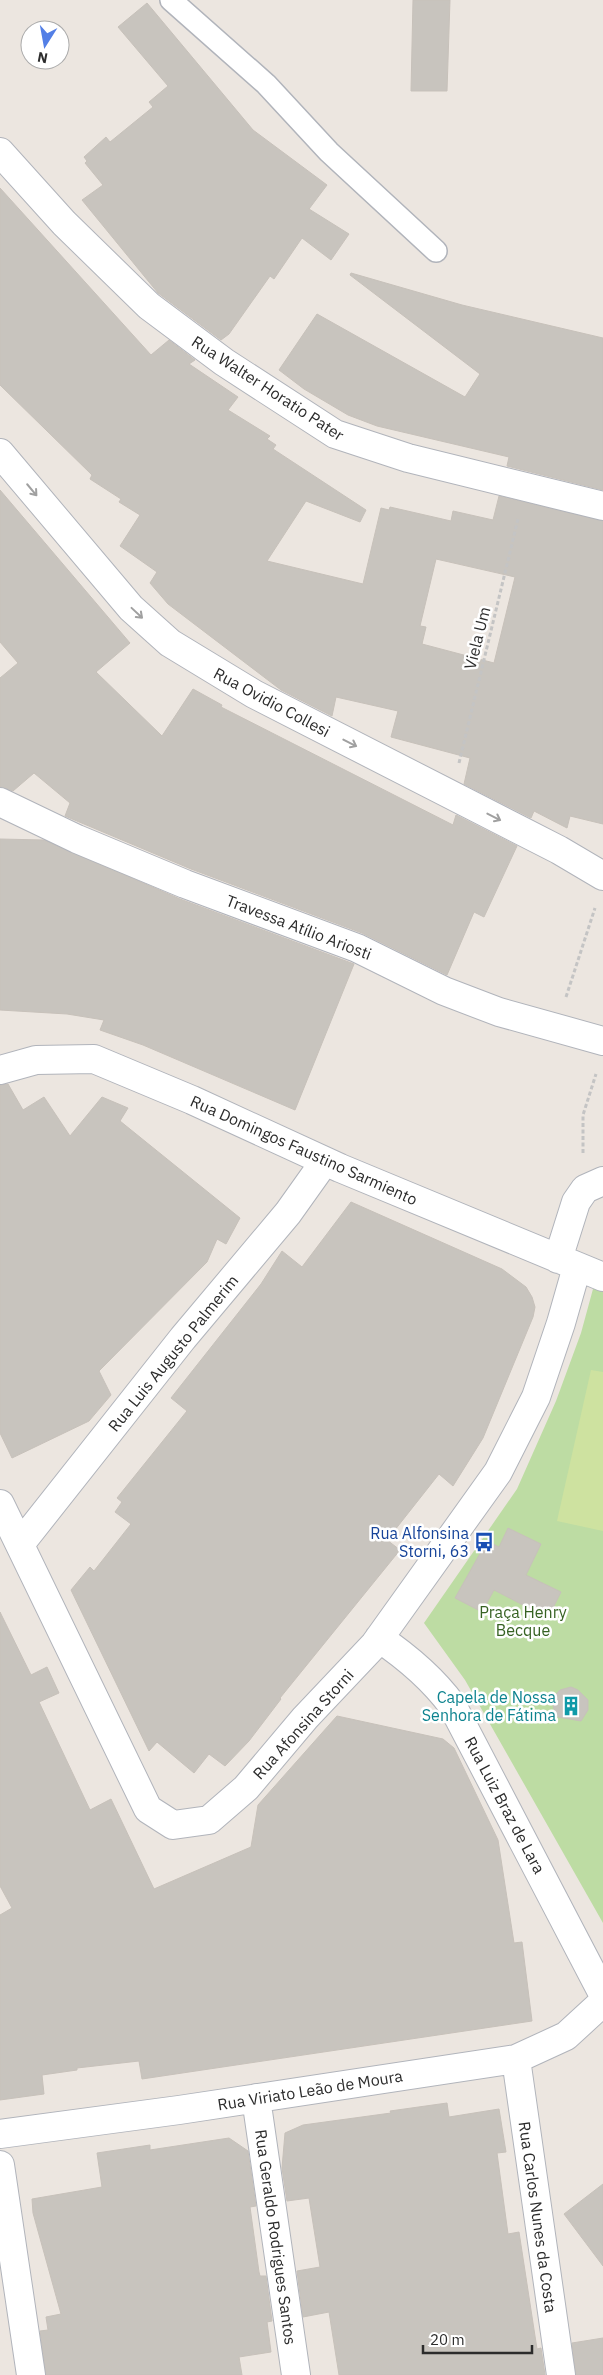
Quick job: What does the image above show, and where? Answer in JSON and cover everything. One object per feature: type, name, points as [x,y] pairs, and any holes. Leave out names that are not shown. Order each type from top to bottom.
[{"type":"street","name":"Rua Walter Horatio Pater","points":[[0,152],[64,224],[149,306],[183,333],[335,434],[356,443],[603,506]]},
{"type":"street","name":"Rua Ovidio Collesi","points":[[0,453],[131,608],[170,642],[254,694],[558,850],[603,876]]},
{"type":"street","name":"Travessa Atílio Ariosti","points":[[0,802],[77,839],[185,884],[357,948],[444,990],[499,1012],[603,1041]]},
{"type":"street","name":"Rua Domingos Faustino Sarmiento","points":[[0,1070],[36,1060],[94,1059],[192,1100],[325,1161],[603,1277]]},
{"type":"street","name":"Rua Luis Augusto Palmerim","points":[[20,1543],[183,1338],[288,1213],[325,1161]]},
{"type":"street","name":"Rua Afonsina Storni","points":[[0,1504],[148,1809],[173,1825],[209,1820],[246,1788],[305,1718],[379,1638],[498,1472],[536,1397],[561,1323],[576,1202],[594,1185]]},
{"type":"street","name":"Rua Luiz Braz de Lara","points":[[379,1638],[403,1655],[439,1687],[452,1705],[603,1994]]},
{"type":"street","name":"Rua Viriato Leão de Moura","points":[[0,2134],[516,2059],[566,2036],[603,2002]]},
{"type":"street","name":"Rua Carlos Nunes da Costa","points":[[516,2059],[561,2375]]},
{"type":"street","name":"Rua Geraldo Rodrigues Santos","points":[[256,2098],[296,2375]]},
{"type":"street","points":[[0,2164],[31,2375]]},
{"type":"lane","points":[[171,0],[266,84],[330,152],[436,251]]},
{"type":"path","name":"Viela Um","points":[[451,795],[526,487]]},
{"type":"path","points":[[556,1028],[597,902]]},
{"type":"path","points":[[594,1185],[583,1115],[596,1072]]},
{"type":"green space","name":"Praça Henry Becque","points":[[593,1289],[603,1290],[603,1923],[465,1680],[424,1623],[517,1489],[556,1401],[581,1333]]},
{"type":"green space","points":[[591,1370],[603,1372],[603,1531],[557,1521]]},
{"type":"building","points":[[413,0],[450,0],[447,91],[411,91]]},
{"type":"building","points":[[147,3],[253,130],[327,185],[309,209],[349,234],[331,260],[302,238],[274,279],[270,276],[229,334],[221,340],[158,293],[82,200],[103,185],[85,163],[87,161],[84,157],[106,137],[110,142],[153,107],[149,102],[168,86],[118,27]]},
{"type":"building","points":[[0,188],[151,355],[169,340],[195,360],[189,364],[238,397],[228,410],[270,436],[267,439],[276,445],[273,449],[366,510],[360,522],[306,501],[267,561],[363,584],[381,508],[389,510],[390,507],[451,521],[453,511],[493,520],[499,496],[603,521],[603,824],[570,816],[567,828],[534,811],[531,818],[464,784],[470,758],[391,737],[398,711],[336,697],[332,716],[281,690],[168,604],[150,583],[157,572],[120,546],[140,515],[119,502],[121,499],[90,479],[92,475],[0,385]],"holes":[[[436,559],[515,577],[494,663],[422,644],[426,627],[420,626]]]},
{"type":"building","points":[[351,273],[462,305],[603,338],[603,490],[507,466],[509,457],[377,426],[348,415],[304,389],[279,370],[317,314],[465,397],[480,374],[350,275]]},
{"type":"building","points":[[0,490],[130,643],[96,672],[162,736],[193,689],[222,705],[221,707],[453,825],[456,815],[517,846],[484,917],[474,912],[447,975],[362,933],[191,869],[65,816],[70,803],[34,773],[13,791],[0,787],[0,678],[18,663],[0,642]]},
{"type":"building","points":[[0,839],[44,840],[180,899],[354,964],[295,1110],[143,1045],[100,1030],[104,1020],[67,1014],[0,1010]]},
{"type":"building","points":[[8,1084],[23,1110],[44,1097],[70,1136],[102,1097],[128,1108],[120,1121],[240,1218],[226,1244],[217,1239],[207,1262],[99,1371],[111,1395],[89,1421],[12,1458],[0,1433],[0,1085]]},
{"type":"building","points":[[351,1202],[502,1269],[526,1287],[535,1307],[533,1317],[483,1438],[453,1486],[439,1474],[387,1540],[400,1550],[280,1698],[249,1741],[225,1766],[209,1754],[194,1773],[157,1742],[149,1751],[71,1590],[90,1567],[94,1571],[131,1524],[115,1512],[122,1502],[117,1498],[187,1411],[171,1398],[261,1284],[282,1251],[302,1267]]},
{"type":"building","points":[[508,1528],[541,1544],[526,1575],[561,1592],[548,1618],[494,1590],[482,1612],[455,1598],[487,1541],[499,1547]]},
{"type":"building","points":[[0,1612],[31,1675],[47,1667],[59,1693],[39,1702],[90,1810],[111,1799],[154,1889],[251,1847],[258,1805],[337,1716],[443,1739],[454,1748],[498,1840],[514,1943],[522,1942],[532,2021],[142,2079],[139,2061],[77,2068],[77,2070],[42,2075],[44,2094],[0,2100],[0,1915],[12,1908],[0,1886]]},
{"type":"building","name":"Capela de Nossa Senhora de Fátima","points":[[571,1687],[578,1690],[588,1700],[588,1710],[581,1721],[558,1717],[554,1710],[552,1699],[560,1690]]},
{"type":"building","points":[[447,2103],[449,2117],[499,2109],[506,2152],[497,2153],[508,2234],[519,2232],[537,2349],[541,2348],[545,2375],[339,2375],[329,2312],[303,2317],[297,2271],[320,2267],[309,2198],[287,2201],[282,2168],[285,2133],[303,2125]]},
{"type":"building","points":[[229,2138],[248,2151],[256,2206],[250,2207],[259,2272],[260,2276],[266,2276],[272,2321],[267,2322],[271,2352],[239,2357],[242,2375],[46,2375],[40,2331],[48,2330],[46,2317],[61,2314],[33,2213],[32,2199],[102,2187],[97,2153],[150,2145],[150,2150]]},
{"type":"building","points":[[603,2184],[603,2266],[564,2214]]},
{"type":"building","points":[[603,2338],[603,2375],[576,2375],[572,2343]]},
{"type":"place","name":"Rua Alfonsina Storni, 63","points":[[484,1542]]},
{"type":"place","name":"Capela de Nossa Senhora de Fátima","points":[[571,1706]]}]
